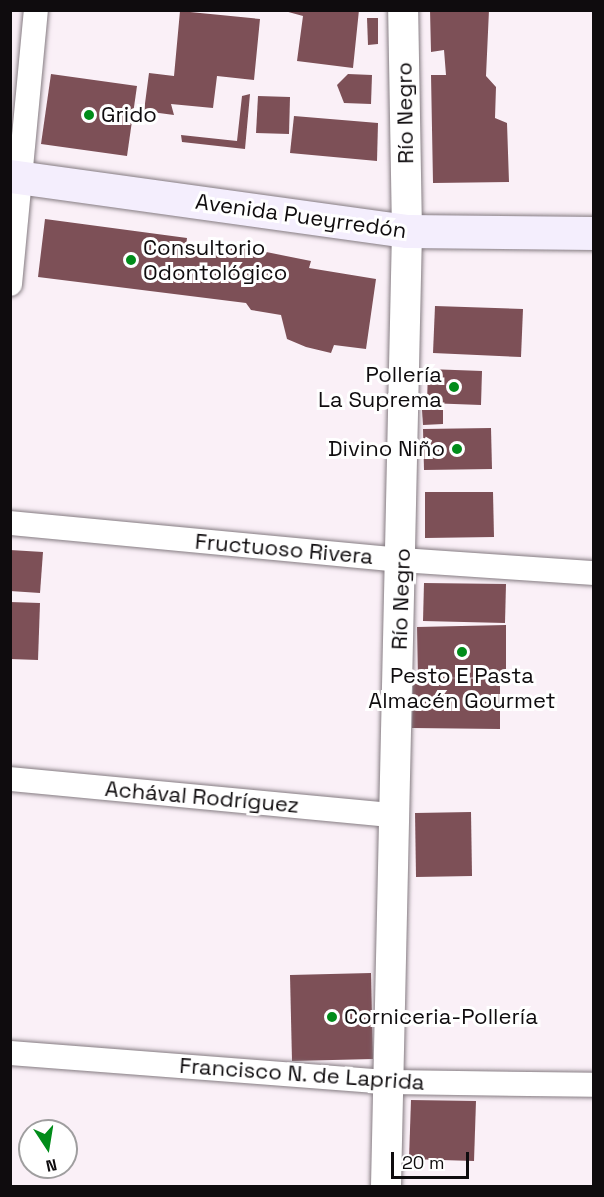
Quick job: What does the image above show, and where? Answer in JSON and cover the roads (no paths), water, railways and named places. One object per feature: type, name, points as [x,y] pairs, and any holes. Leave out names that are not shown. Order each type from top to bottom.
[{"type":"main road","name":"Avenida Pueyrredón","points":[[16,177],[407,231],[594,233]]},
{"type":"street","points":[[10,284],[16,177],[36,10]]},
{"type":"street","name":"Río Negro","points":[[386,1186],[402,560],[407,231],[403,10]]},
{"type":"street","name":"Fructuoso Rivera","points":[[10,523],[402,560],[594,573]]},
{"type":"street","name":"Achával Rodríguez","points":[[10,779],[394,815]]},
{"type":"street","name":"Francisco N. de Laprida","points":[[10,1053],[389,1082],[594,1085]]},
{"type":"place","name":"Grido","points":[[89,115]]},
{"type":"place","name":"Consultorio Odontológico","points":[[131,260]]},
{"type":"place","name":"Pollería La Suprema","points":[[454,387]]},
{"type":"place","name":"Divino Niño","points":[[457,449]]},
{"type":"place","name":"Pesto E Pasta Almacén Gourmet","points":[[462,652]]},
{"type":"place","name":"Corniceria-Pollería","points":[[332,1017]]}]
